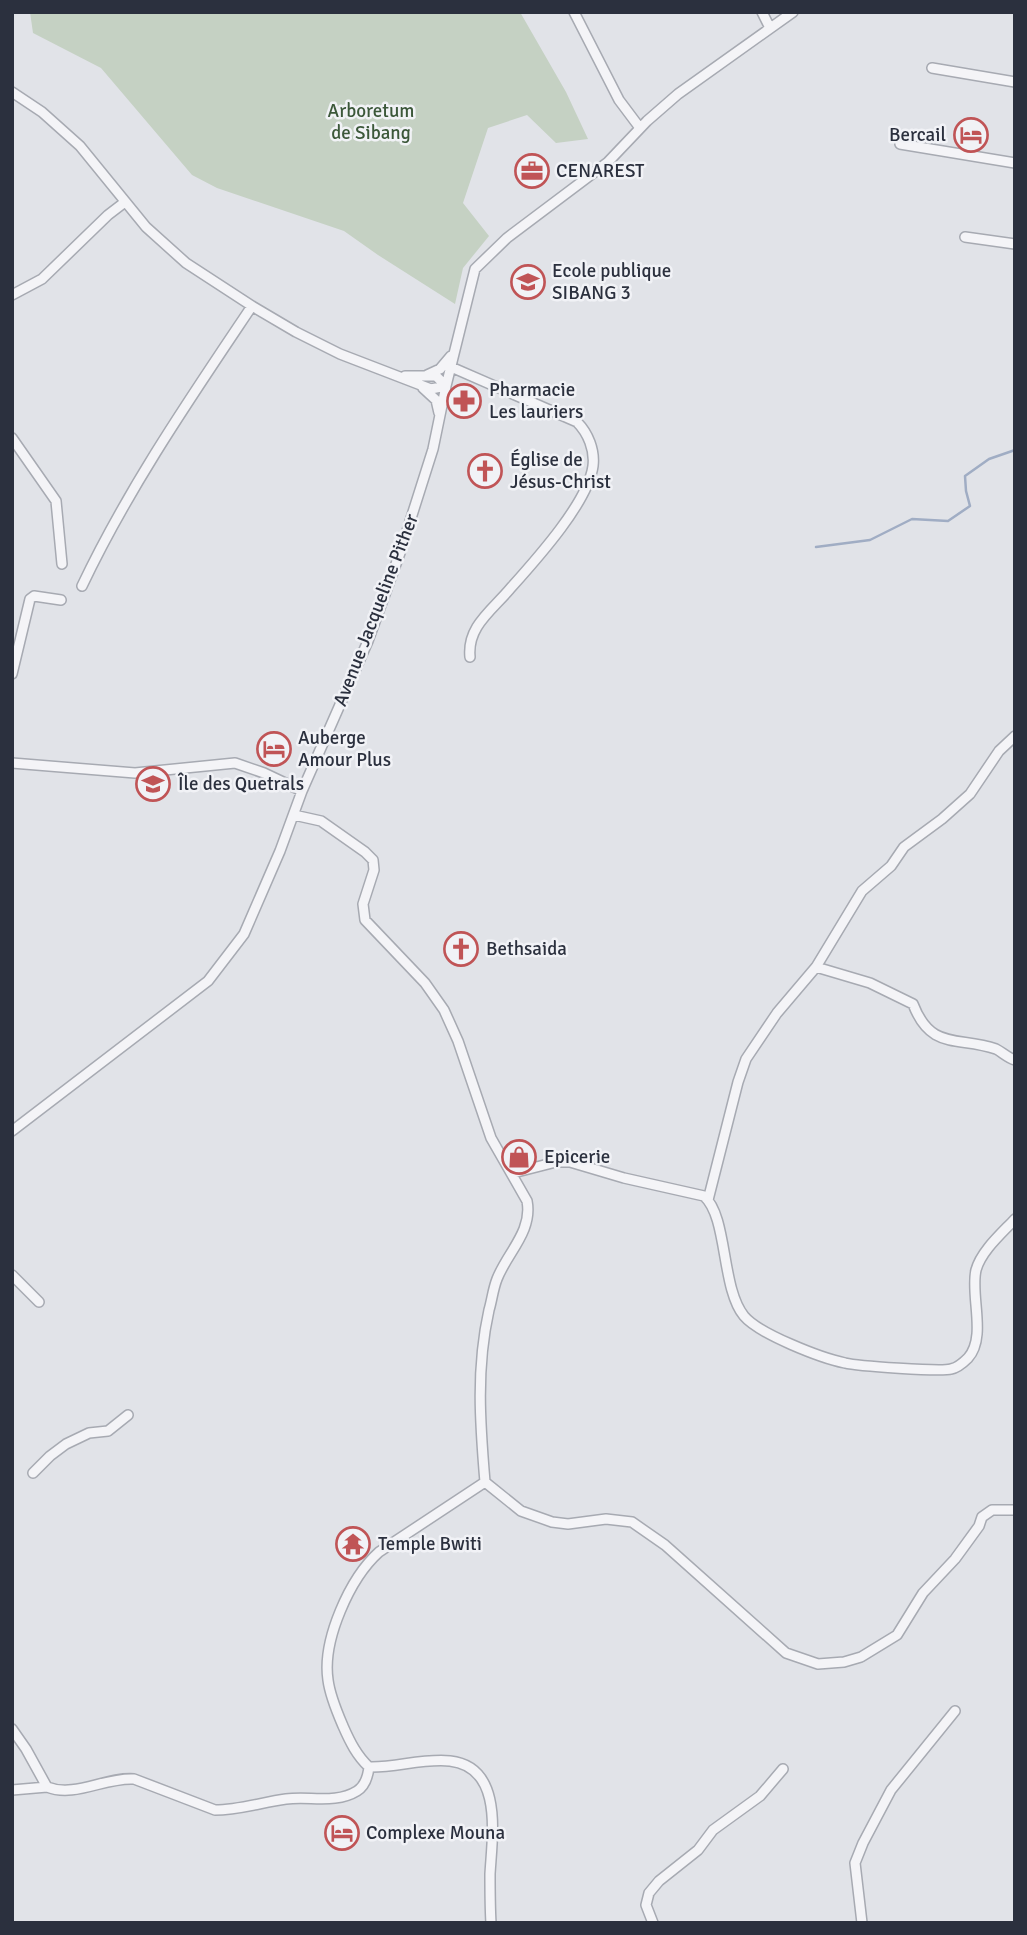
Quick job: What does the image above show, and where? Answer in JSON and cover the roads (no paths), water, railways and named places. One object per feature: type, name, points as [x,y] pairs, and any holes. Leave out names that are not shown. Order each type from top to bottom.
[{"type":"street","points":[[574,12],[619,100],[640,128]]},
{"type":"street","points":[[762,12],[770,28]]},
{"type":"street","name":"Avenue Jacqueline Pither","points":[[12,1130],[208,981],[244,934],[381,607],[424,480],[472,277],[483,260],[608,162],[663,106],[793,12]]},
{"type":"street","points":[[932,68],[1015,82]]},
{"type":"street","points":[[12,92],[42,112],[80,146],[125,202],[175,254],[252,306],[340,354],[400,376],[420,380],[436,376],[446,386]]},
{"type":"street","points":[[900,144],[1015,163]]},
{"type":"street","points":[[12,295],[42,279],[107,215],[125,202]]},
{"type":"street","points":[[965,237],[1015,244]]},
{"type":"street","points":[[82,586],[107,532],[139,476],[252,306]]},
{"type":"street","points":[[420,380],[440,369],[454,351]]},
{"type":"street","points":[[451,367],[578,422],[586,431],[594,464],[579,501],[532,563],[474,631],[469,646],[470,657]]},
{"type":"street","points":[[420,380],[436,400],[440,417]]},
{"type":"street","points":[[12,438],[56,501],[61,564]]},
{"type":"street","points":[[12,674],[30,599],[34,596],[61,600]]},
{"type":"street","points":[[1015,736],[999,751],[970,794],[904,847],[891,866],[862,891],[816,967],[777,1013],[746,1059],[708,1200],[716,1220],[730,1280],[744,1316],[765,1331],[810,1352],[853,1365],[950,1370],[969,1356],[976,1346],[976,1270],[985,1253],[1015,1219]]},
{"type":"street","points":[[12,764],[135,773],[235,763],[302,791]]},
{"type":"street","points":[[294,814],[321,821],[373,860],[374,870],[363,904],[365,919],[425,983],[444,1010],[458,1041],[491,1138],[527,1201],[530,1213],[526,1227],[497,1279],[483,1336],[479,1391],[485,1482],[521,1511],[552,1522],[568,1524],[606,1519],[632,1522],[665,1545],[786,1653],[818,1664],[844,1662],[861,1657],[897,1635],[923,1593],[963,1548],[979,1526],[982,1517],[992,1510],[1015,1510]]},
{"type":"street","points":[[816,967],[870,983],[913,1004],[920,1021],[933,1034],[956,1042],[997,1049],[1015,1060]]},
{"type":"street","points":[[513,1173],[556,1162],[570,1162],[624,1178],[697,1194],[708,1200]]},
{"type":"street","points":[[12,1275],[39,1302]]},
{"type":"street","points":[[33,1473],[66,1444],[89,1433],[108,1431],[128,1415]]},
{"type":"street","points":[[485,1482],[379,1552],[361,1573],[342,1608],[329,1647],[328,1680],[348,1737],[359,1757],[369,1767],[447,1761],[468,1767],[482,1780],[488,1792],[492,1812],[491,1923]]},
{"type":"street","points":[[862,1923],[855,1863],[863,1843],[891,1790],[955,1711]]},
{"type":"street","points":[[12,1729],[47,1787]]},
{"type":"street","points":[[12,1790],[47,1787],[65,1792],[120,1778],[134,1779],[215,1810],[227,1810],[285,1799],[327,1799],[349,1795],[362,1787],[369,1767]]},
{"type":"street","points":[[653,1923],[646,1905],[652,1888],[698,1850],[713,1830],[746,1809],[783,1769]]},
{"type":"waterway","points":[[816,547],[870,540],[912,519],[948,521],[970,506],[965,476],[989,459],[1015,450]]},
{"type":"place","name":"Bercail","points":[[971,135]]},
{"type":"place","name":"CENAREST","points":[[532,171]]},
{"type":"place","name":"Ecole publique SIBANG 3","points":[[528,282]]},
{"type":"place","name":"Pharmacie Les lauriers","points":[[464,401]]},
{"type":"place","name":"Église de Jésus-Christ","points":[[485,471]]},
{"type":"place","name":"Auberge Amour Plus","points":[[274,749]]},
{"type":"place","name":"Île des Quetrals","points":[[153,784]]},
{"type":"place","name":"Bethsaida","points":[[461,949]]},
{"type":"place","name":"Epicerie","points":[[519,1157]]},
{"type":"place","name":"Temple Bwiti","points":[[353,1544]]},
{"type":"place","name":"Complexe Mouna","points":[[342,1833]]},
{"type":"park label","name":"Arboretum de Sibang","points":[[371,122]]}]
